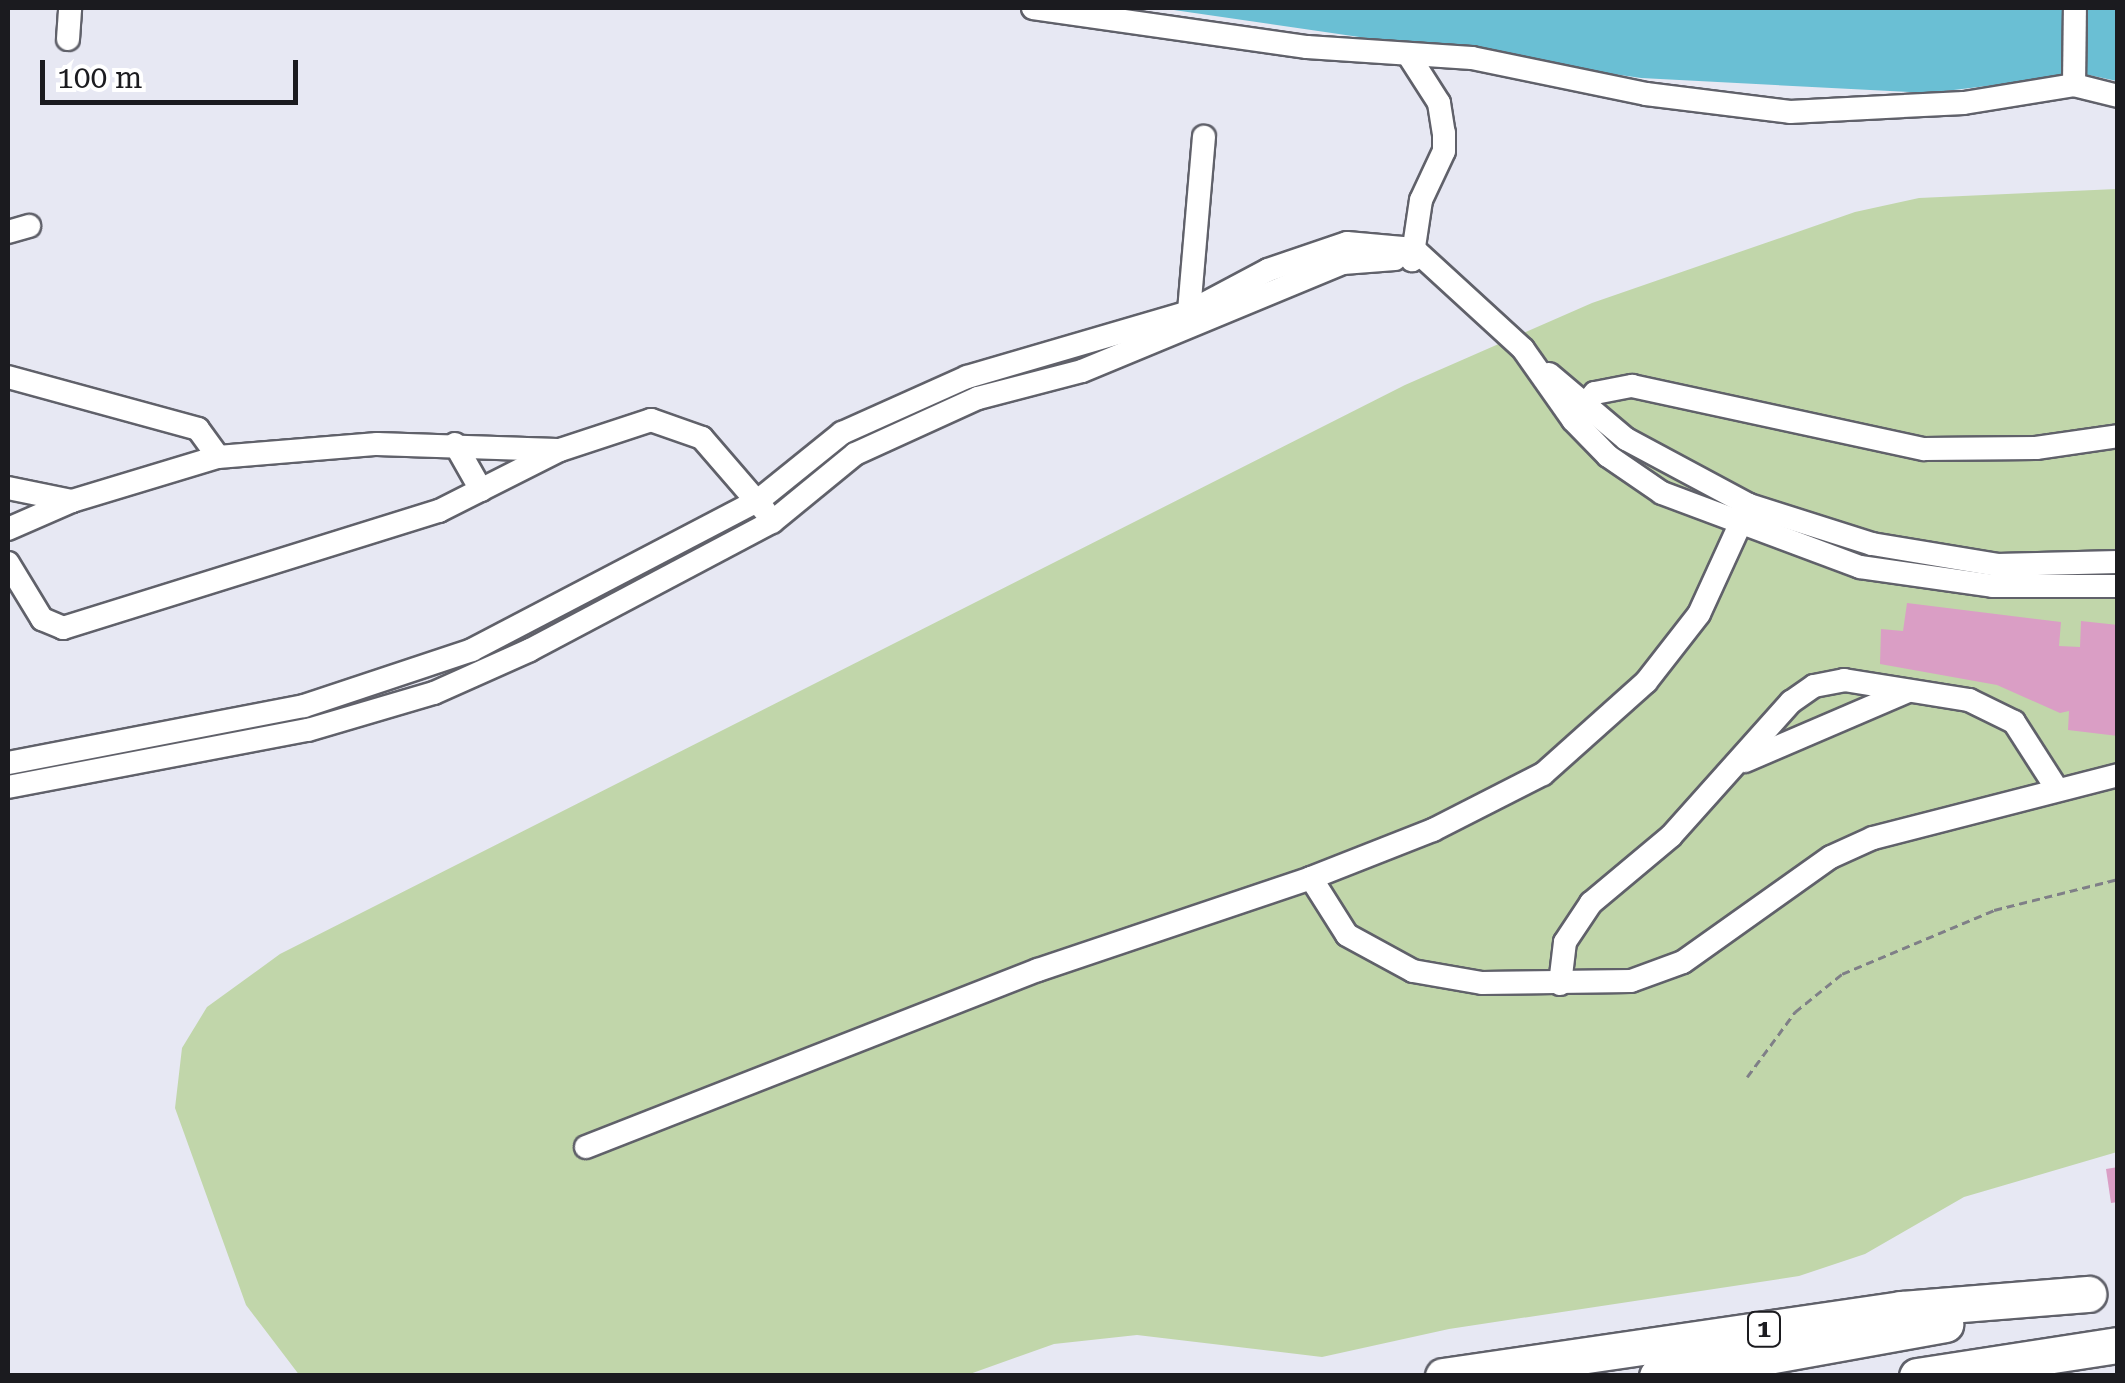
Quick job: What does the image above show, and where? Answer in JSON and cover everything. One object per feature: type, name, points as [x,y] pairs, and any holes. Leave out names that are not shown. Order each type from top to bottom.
[{"type":"highway","name":"1","points":[[1443,1376],[1901,1309],[2102,1292]]},
{"type":"highway","name":"1","points":[[1657,1376],[2102,1292]]},
{"type":"highway","points":[[1917,1376],[2118,1345]]},
{"type":"street","points":[[68,39],[70,8]]},
{"type":"street","points":[[1033,8],[1409,56],[1472,58],[1646,94],[1790,112],[1964,103],[2073,77],[2118,96]]},
{"type":"street","points":[[2073,77],[2075,8]]},
{"type":"street","points":[[1409,56],[1439,103],[1444,133],[1444,150],[1421,200],[1421,259]]},
{"type":"street","points":[[1188,322],[1204,137]]},
{"type":"street","points":[[8,787],[152,764],[308,730],[434,693],[530,650],[772,522],[856,454],[978,398],[1082,371],[1188,322],[1310,254],[1347,244],[1421,259],[1470,298],[1579,412],[1745,516],[1860,566],[1993,586],[2118,586]]},
{"type":"street","points":[[8,763],[304,706],[472,650],[759,500],[842,433],[967,377],[1188,322]]},
{"type":"street","points":[[8,377],[198,429],[218,457]]},
{"type":"street","points":[[1579,412],[1605,388],[1632,386],[1924,449],[2036,448],[2118,436]]},
{"type":"street","points":[[8,563],[42,619],[62,628],[312,556],[482,490],[560,450],[630,424],[671,424],[702,438],[759,500],[772,522]]},
{"type":"street","points":[[8,529],[72,501],[218,457],[455,444],[560,450]]},
{"type":"street","points":[[455,444],[482,490]]},
{"type":"street","points":[[8,488],[72,501]]},
{"type":"street","points":[[1745,516],[1872,544],[1997,565],[2118,562]]},
{"type":"street","points":[[586,1147],[1038,970],[1311,878],[1433,830],[1543,774],[1646,682],[1698,614],[1745,516]]},
{"type":"street","points":[[1560,984],[1564,942],[1590,903],[1670,836],[1742,762],[1791,702],[1814,686],[1844,680],[1969,700],[2014,722],[2057,789]]},
{"type":"street","points":[[1742,762],[1911,690]]},
{"type":"street","points":[[149,738],[152,764]]},
{"type":"street","points":[[1311,878],[1347,936],[1413,971],[1482,983],[1632,981],[1683,962],[1831,857],[1872,838],[2118,776]]},
{"type":"path","points":[[1746,1076],[1794,1012],[1842,974],[1994,910],[2118,879]]},
{"type":"green space","points":[[2117,189],[2117,1152],[1964,1197],[1865,1254],[1799,1276],[1449,1329],[1322,1357],[1137,1335],[1054,1344],[967,1375],[300,1376],[246,1305],[175,1108],[182,1048],[207,1007],[280,954],[1405,385],[1592,303],[1855,212],[1919,198]]},
{"type":"water","points":[[1160,8],[2117,8],[2117,81],[2084,74],[1929,93],[1641,78]]},
{"type":"building","points":[[1907,603],[2061,622],[2059,646],[2080,647],[2081,621],[2118,625],[2118,736],[2068,730],[2069,711],[2060,713],[1997,685],[1880,664],[1881,629],[1903,631]]},
{"type":"building","points":[[2118,1167],[2118,1202],[2111,1203],[2106,1169]]}]
